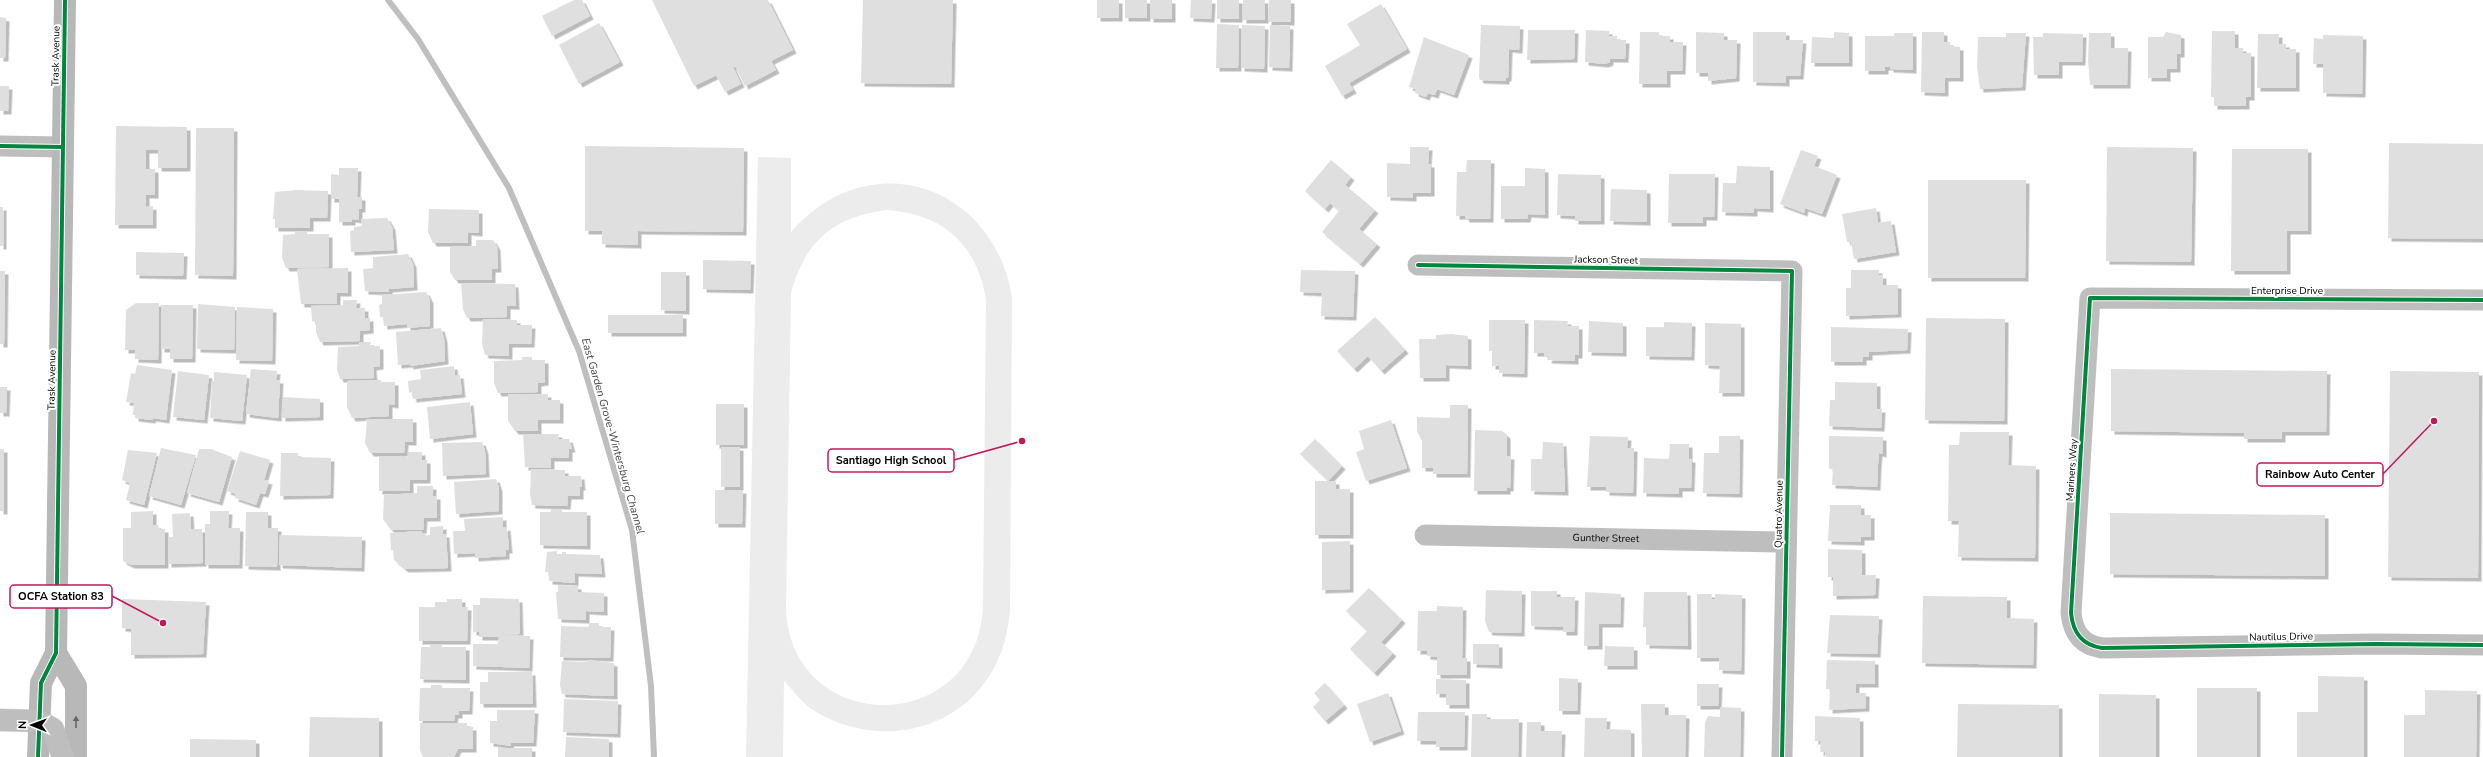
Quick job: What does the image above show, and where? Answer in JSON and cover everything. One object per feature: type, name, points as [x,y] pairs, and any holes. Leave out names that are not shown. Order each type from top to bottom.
[{"type":"highway","points":[[0,720],[39,721],[53,729],[63,757]]},
{"type":"street","name":"Trask Avenue","points":[[38,757],[41,683],[56,653],[65,0]]},
{"type":"street","points":[[0,146],[63,147]]},
{"type":"street","name":"Jackson Street","points":[[1418,265],[1792,271]]},
{"type":"street","name":"Quatro Avenue","points":[[1782,757],[1792,271]]},
{"type":"street","name":"Enterprise Drive","points":[[2090,298],[2483,300]]},
{"type":"street","name":"Mariners Way","points":[[2082,640],[2073,627],[2071,613],[2090,298]]},
{"type":"street","name":"Gunther Street","points":[[1425,535],[1786,542]]},
{"type":"street","name":"Nautilus Drive","points":[[2082,640],[2090,646],[2102,648],[2376,644],[2483,645]]},
{"type":"street","points":[[56,653],[76,686],[76,757]]},
{"type":"shaded area","points":[[758,157],[791,158],[791,232],[822,205],[855,189],[890,183],[924,188],[954,203],[981,227],[1000,258],[1012,298],[1010,611],[1002,650],[986,681],[968,701],[946,716],[922,726],[896,731],[869,730],[842,724],[816,712],[803,702],[784,681],[783,757],[746,757]],"holes":[[[887,210],[925,218],[941,225],[965,248],[975,263],[986,300],[983,607],[973,650],[950,681],[919,699],[883,705],[848,699],[817,680],[795,650],[786,608],[791,293],[804,259],[813,246],[824,235],[837,226],[868,213]]]},
{"type":"building","points":[[574,0],[582,0],[590,16],[552,36],[542,16]]},
{"type":"building","points":[[652,0],[768,0],[793,50],[771,61],[776,70],[745,86],[735,66],[694,86]]},
{"type":"building","points":[[863,0],[953,0],[951,84],[861,83]]},
{"type":"building","points":[[1097,0],[1119,0],[1119,18],[1097,18]]},
{"type":"building","points":[[1125,0],[1147,0],[1147,18],[1125,18]]},
{"type":"building","points":[[1150,0],[1172,0],[1172,19],[1150,19]]},
{"type":"building","points":[[1191,0],[1212,0],[1211,19],[1190,18]]},
{"type":"building","points":[[1217,0],[1239,0],[1239,19],[1217,19]]},
{"type":"building","points":[[1243,0],[1265,0],[1265,20],[1243,20]]},
{"type":"building","points":[[1269,0],[1291,0],[1291,22],[1268,22]]},
{"type":"building","points":[[1381,4],[1407,49],[1349,83],[1353,90],[1342,96],[1325,66],[1360,45],[1347,24]]},
{"type":"building","points":[[0,17],[6,18],[5,58],[0,58]]},
{"type":"building","points":[[599,23],[620,62],[579,84],[559,45]]},
{"type":"building","points":[[1217,24],[1239,25],[1238,68],[1216,68]]},
{"type":"building","points":[[1242,25],[1265,26],[1264,69],[1241,68]]},
{"type":"building","points":[[1270,25],[1290,26],[1289,68],[1269,67]]},
{"type":"building","points":[[1481,25],[1520,26],[1519,50],[1509,49],[1508,78],[1506,78],[1506,81],[1480,80]]},
{"type":"building","points":[[1528,30],[1575,30],[1574,59],[1527,60]]},
{"type":"building","points":[[1586,30],[1609,31],[1609,36],[1617,36],[1617,40],[1626,40],[1625,59],[1610,59],[1610,62],[1605,64],[1585,62]]},
{"type":"building","points":[[2212,31],[2235,31],[2235,48],[2243,48],[2243,53],[2251,53],[2251,97],[2246,97],[2246,106],[2214,106],[2214,97],[2211,97]]},
{"type":"building","points":[[1640,32],[1659,32],[1659,36],[1670,36],[1670,42],[1683,42],[1682,71],[1667,71],[1667,84],[1639,84]]},
{"type":"building","points":[[1696,32],[1724,33],[1724,40],[1737,40],[1736,78],[1708,81],[1708,73],[1696,73]]},
{"type":"building","points":[[1753,32],[1786,32],[1786,40],[1803,40],[1800,76],[1786,76],[1786,83],[1753,82]]},
{"type":"building","points":[[1834,32],[1849,33],[1849,63],[1811,63],[1812,37],[1834,38]]},
{"type":"building","points":[[1922,32],[1944,32],[1944,42],[1950,42],[1950,46],[1960,47],[1960,78],[1945,78],[1945,93],[1921,92]]},
{"type":"building","points":[[2166,32],[2181,35],[2181,54],[2177,54],[2177,69],[2167,69],[2167,78],[2148,78],[2148,37],[2163,37]]},
{"type":"building","points":[[1894,33],[1913,33],[1913,70],[1890,69],[1890,67],[1885,67],[1885,71],[1865,71],[1865,36],[1894,36]]},
{"type":"building","points":[[2006,33],[2026,33],[2022,87],[1980,89],[1977,67],[1978,37],[2006,37]]},
{"type":"building","points":[[2043,33],[2083,34],[2082,62],[2059,62],[2059,75],[2034,75],[2033,37],[2043,37]]},
{"type":"building","points":[[2089,33],[2111,33],[2111,48],[2128,48],[2127,85],[2090,85],[2088,60]]},
{"type":"building","points":[[2258,34],[2279,34],[2279,44],[2286,44],[2286,49],[2296,49],[2296,88],[2257,88]]},
{"type":"building","points":[[2323,35],[2363,36],[2362,94],[2323,93],[2323,64],[2313,64],[2314,38],[2323,39]]},
{"type":"building","points":[[1424,37],[1469,55],[1454,95],[1437,89],[1435,95],[1428,93],[1426,97],[1415,93],[1416,89],[1409,87]]},
{"type":"building","points":[[733,67],[741,84],[725,92],[716,75]]},
{"type":"building","points":[[0,86],[9,86],[8,111],[0,111]]},
{"type":"building","points":[[116,126],[187,127],[187,168],[158,168],[158,150],[146,150],[146,169],[155,169],[155,195],[146,195],[146,207],[153,206],[153,225],[115,225]]},
{"type":"building","points":[[196,128],[234,128],[233,276],[195,275]]},
{"type":"building","points":[[2389,143],[2483,144],[2483,239],[2388,238]]},
{"type":"building","points":[[585,146],[744,148],[743,232],[638,231],[638,245],[602,244],[602,231],[585,231]]},
{"type":"building","points":[[1410,147],[1429,147],[1428,164],[1431,164],[1431,193],[1413,193],[1413,198],[1387,197],[1387,163],[1410,164]]},
{"type":"building","points":[[2107,147],[2193,148],[2191,262],[2106,261]]},
{"type":"building","points":[[2232,149],[2308,149],[2308,231],[2287,231],[2287,271],[2231,271]]},
{"type":"building","points":[[1801,150],[1818,156],[1814,166],[1837,175],[1822,214],[1805,208],[1804,213],[1780,204]]},
{"type":"building","points":[[1331,160],[1351,177],[1345,185],[1375,210],[1359,229],[1377,244],[1360,264],[1322,232],[1339,211],[1330,203],[1325,209],[1305,191]]},
{"type":"building","points":[[1467,160],[1491,160],[1490,219],[1466,219],[1465,216],[1456,216],[1457,172],[1466,172]]},
{"type":"building","points":[[1737,166],[1770,167],[1770,209],[1754,208],[1754,213],[1722,212],[1723,183],[1736,183]]},
{"type":"building","points":[[339,168],[358,168],[357,197],[362,197],[362,209],[359,209],[359,220],[352,219],[352,222],[339,222],[339,199],[331,199],[331,174],[339,175]]},
{"type":"building","points":[[1525,168],[1545,169],[1545,215],[1528,214],[1527,219],[1501,219],[1501,186],[1525,186]]},
{"type":"building","points":[[1558,174],[1601,175],[1601,221],[1575,221],[1575,216],[1557,215]]},
{"type":"building","points":[[1669,174],[1715,174],[1714,217],[1703,217],[1703,223],[1668,223]]},
{"type":"building","points":[[1928,180],[2026,180],[2025,278],[1928,278]]},
{"type":"building","points":[[1611,189],[1647,190],[1647,222],[1610,221]]},
{"type":"building","points":[[297,190],[328,191],[327,218],[310,218],[310,228],[275,228],[275,219],[273,219],[275,192]]},
{"type":"building","points":[[0,207],[3,207],[3,246],[0,246]]},
{"type":"building","points":[[1876,208],[1878,223],[1891,221],[1896,252],[1854,259],[1851,242],[1847,242],[1842,214]]},
{"type":"building","points":[[429,209],[479,210],[479,233],[468,232],[468,243],[433,243],[428,232]]},
{"type":"building","points":[[387,218],[392,227],[394,250],[351,252],[350,231],[354,230],[354,227],[362,226],[361,219]]},
{"type":"building","points":[[295,231],[307,231],[307,234],[329,234],[329,267],[286,268],[282,258],[283,235],[295,234]]},
{"type":"building","points":[[476,240],[493,240],[497,247],[498,269],[492,269],[492,280],[455,280],[450,272],[450,246],[476,246]]},
{"type":"building","points":[[136,252],[184,253],[183,276],[136,275]]},
{"type":"building","points":[[408,254],[413,264],[414,287],[389,289],[389,292],[365,291],[363,269],[373,268],[373,257]]},
{"type":"building","points":[[703,260],[751,261],[750,290],[703,289]]},
{"type":"building","points":[[348,268],[348,293],[337,293],[337,304],[301,304],[297,269]]},
{"type":"building","points":[[1301,270],[1355,271],[1353,317],[1321,316],[1322,293],[1300,292]]},
{"type":"building","points":[[1851,270],[1879,270],[1879,275],[1883,275],[1883,285],[1898,285],[1898,314],[1846,316],[1846,288],[1851,288]]},
{"type":"building","points":[[0,271],[5,271],[4,344],[0,344]]},
{"type":"building","points":[[661,272],[686,272],[686,311],[661,310]]},
{"type":"building","points":[[461,283],[515,284],[516,306],[507,306],[507,317],[467,318],[463,309]]},
{"type":"building","points":[[426,292],[430,300],[430,326],[407,328],[407,324],[384,326],[383,317],[380,317],[379,305],[382,304],[382,295]]},
{"type":"building","points":[[343,300],[357,300],[356,308],[365,308],[365,318],[370,318],[370,330],[360,331],[360,341],[320,342],[316,332],[316,322],[312,321],[311,306],[343,305]]},
{"type":"building","points":[[136,303],[159,303],[158,360],[135,359],[135,350],[125,350],[126,310]]},
{"type":"building","points":[[198,304],[235,307],[234,350],[197,349]]},
{"type":"building","points":[[161,305],[193,305],[192,359],[170,359],[170,349],[161,349]]},
{"type":"building","points":[[237,307],[273,309],[272,361],[236,360]]},
{"type":"building","points":[[608,315],[683,315],[683,333],[608,333]]},
{"type":"building","points":[[1375,317],[1405,350],[1381,371],[1368,356],[1354,369],[1337,351]]},
{"type":"building","points":[[1926,318],[2005,319],[2004,421],[1925,420]]},
{"type":"building","points":[[483,319],[517,320],[517,325],[532,325],[531,344],[509,344],[509,356],[485,355],[482,344]]},
{"type":"building","points":[[1489,320],[1525,320],[1524,374],[1499,373],[1499,366],[1492,366],[1492,351],[1489,351]]},
{"type":"building","points":[[1534,320],[1568,321],[1567,326],[1579,326],[1579,355],[1575,355],[1575,361],[1548,360],[1549,356],[1544,356],[1544,353],[1534,353]]},
{"type":"building","points":[[1589,321],[1623,323],[1623,353],[1588,352]]},
{"type":"building","points":[[1664,322],[1692,323],[1691,357],[1646,356],[1646,327],[1664,327]]},
{"type":"building","points":[[1705,323],[1741,324],[1741,393],[1719,393],[1720,366],[1705,365]]},
{"type":"building","points":[[1831,327],[1908,329],[1907,350],[1869,352],[1869,357],[1863,357],[1863,362],[1831,362]]},
{"type":"building","points":[[441,328],[444,339],[445,361],[410,366],[410,364],[398,365],[396,332]]},
{"type":"building","points":[[1451,334],[1468,336],[1468,366],[1446,365],[1446,378],[1420,378],[1419,339],[1436,339],[1436,335]]},
{"type":"building","points":[[359,342],[371,342],[370,346],[380,346],[380,366],[373,367],[374,378],[340,379],[337,369],[338,347],[359,346]]},
{"type":"building","points":[[522,357],[532,357],[532,360],[545,360],[545,382],[538,383],[538,392],[498,393],[494,383],[494,361],[522,360]]},
{"type":"building","points":[[137,365],[172,370],[166,420],[135,418],[135,415],[133,415],[134,403],[126,402],[131,373],[135,374]]},
{"type":"building","points":[[454,366],[455,375],[460,375],[462,394],[413,399],[412,392],[409,393],[408,381],[421,379],[420,370]]},
{"type":"building","points":[[251,369],[277,371],[276,380],[280,380],[278,418],[246,414]]},
{"type":"building","points":[[2111,369],[2327,371],[2326,432],[2282,432],[2282,439],[2244,439],[2244,433],[2111,431]]},
{"type":"building","points":[[178,371],[209,375],[204,420],[173,417]]},
{"type":"building","points":[[2390,371],[2479,372],[2478,578],[2388,577]]},
{"type":"building","points":[[214,372],[247,375],[242,421],[210,418],[212,381],[214,381]]},
{"type":"building","points":[[381,380],[381,382],[395,382],[395,405],[389,404],[389,416],[352,418],[347,407],[347,381]]},
{"type":"building","points":[[1835,382],[1877,383],[1877,409],[1882,409],[1881,428],[1829,426],[1830,400],[1835,400]]},
{"type":"building","points":[[0,387],[7,387],[6,413],[0,413]]},
{"type":"building","points":[[508,394],[548,394],[548,400],[560,400],[560,420],[538,420],[538,431],[515,431],[508,421]]},
{"type":"building","points":[[282,397],[320,399],[320,417],[282,418]]},
{"type":"building","points":[[470,402],[473,434],[430,439],[427,407]]},
{"type":"building","points":[[716,404],[744,404],[744,445],[716,445]]},
{"type":"building","points":[[1450,405],[1468,405],[1467,474],[1433,474],[1433,468],[1422,468],[1422,441],[1417,431],[1417,417],[1450,418]]},
{"type":"building","points":[[367,419],[413,419],[413,442],[405,442],[404,453],[370,453],[365,443]]},
{"type":"building","points":[[1391,420],[1407,468],[1366,481],[1356,452],[1364,449],[1359,431]]},
{"type":"building","points":[[1475,430],[1502,431],[1507,435],[1507,456],[1511,456],[1510,488],[1507,488],[1507,491],[1474,491]]},
{"type":"building","points":[[1960,432],[2009,432],[2008,465],[2036,466],[2035,558],[1958,557],[1959,521],[1948,521],[1949,445],[1959,445]]},
{"type":"building","points":[[523,434],[559,434],[558,439],[569,439],[572,449],[569,449],[569,458],[551,458],[551,468],[525,467]]},
{"type":"building","points":[[1590,436],[1628,437],[1627,448],[1634,448],[1633,493],[1606,492],[1606,487],[1587,487]]},
{"type":"building","points":[[1719,436],[1740,436],[1739,494],[1703,493],[1704,453],[1719,453]]},
{"type":"building","points":[[1829,436],[1883,437],[1883,454],[1879,453],[1877,487],[1832,485],[1833,469],[1829,469]]},
{"type":"building","points":[[1315,439],[1342,466],[1328,481],[1300,454]]},
{"type":"building","points":[[482,442],[485,451],[486,474],[443,476],[442,443]]},
{"type":"building","points":[[1543,442],[1563,443],[1565,492],[1531,491],[1531,459],[1542,459]]},
{"type":"building","points":[[1670,444],[1689,444],[1689,459],[1692,459],[1691,488],[1679,488],[1679,494],[1643,493],[1644,458],[1669,459]]},
{"type":"building","points":[[721,447],[740,447],[740,487],[721,487]]},
{"type":"building","points":[[161,448],[196,455],[181,505],[149,496]]},
{"type":"building","points":[[0,449],[4,449],[4,511],[0,511]]},
{"type":"building","points":[[199,449],[211,449],[232,457],[219,502],[187,493]]},
{"type":"building","points":[[128,450],[157,453],[144,505],[126,500],[130,483],[122,480]]},
{"type":"building","points":[[240,451],[270,460],[264,480],[269,481],[265,494],[260,493],[256,505],[235,498],[236,494],[227,491]]},
{"type":"building","points":[[408,452],[422,452],[422,460],[427,460],[427,480],[410,480],[410,491],[379,491],[379,457],[408,457]]},
{"type":"building","points":[[281,453],[298,453],[298,457],[331,458],[330,495],[280,496]]},
{"type":"building","points":[[531,469],[565,470],[565,476],[581,476],[582,487],[580,487],[580,496],[568,496],[567,506],[532,505],[530,495]]},
{"type":"building","points":[[496,479],[499,488],[499,511],[456,514],[454,482]]},
{"type":"building","points":[[1315,481],[1336,481],[1336,489],[1350,489],[1350,535],[1315,535]]},
{"type":"building","points":[[417,486],[433,486],[433,496],[437,496],[437,518],[424,518],[423,530],[391,530],[383,519],[384,495],[417,493]]},
{"type":"building","points":[[715,490],[743,490],[742,524],[715,524]]},
{"type":"building","points":[[1830,505],[1861,505],[1861,515],[1871,515],[1871,537],[1861,537],[1861,542],[1828,541]]},
{"type":"building","points":[[551,509],[562,509],[562,512],[587,512],[587,546],[540,545],[540,512],[551,512]]},
{"type":"building","points":[[153,511],[153,525],[158,525],[159,529],[165,529],[165,565],[131,565],[123,561],[123,528],[131,528],[131,512]]},
{"type":"building","points":[[210,511],[229,511],[228,528],[240,528],[239,565],[205,565],[205,524],[210,524]]},
{"type":"building","points":[[246,512],[268,512],[268,528],[278,528],[277,567],[245,566]]},
{"type":"building","points":[[190,513],[191,529],[202,529],[203,563],[168,564],[168,537],[173,537],[172,514]]},
{"type":"building","points":[[2110,513],[2325,515],[2325,576],[2110,574]]},
{"type":"building","points":[[503,517],[503,528],[507,527],[509,550],[506,550],[506,556],[475,558],[475,553],[454,554],[453,531],[465,531],[464,519]]},
{"type":"building","points":[[443,526],[443,534],[446,534],[448,568],[405,569],[394,560],[393,550],[391,550],[390,533],[422,531],[422,536],[430,535],[430,527]]},
{"type":"building","points":[[280,535],[362,537],[361,568],[279,565]]},
{"type":"building","points":[[1350,541],[1350,589],[1322,590],[1322,542]]},
{"type":"building","points":[[1828,549],[1862,550],[1862,575],[1876,575],[1875,595],[1833,596],[1833,577],[1828,577]]},
{"type":"building","points":[[557,551],[557,554],[566,552],[566,554],[600,555],[602,574],[575,573],[575,583],[549,581],[549,572],[545,572],[547,552]]},
{"type":"building","points":[[558,585],[578,586],[578,592],[604,593],[604,612],[586,611],[586,620],[558,619],[556,592],[558,592]]},
{"type":"building","points":[[1369,588],[1402,620],[1381,642],[1393,653],[1374,673],[1350,649],[1367,631],[1346,611]]},
{"type":"building","points":[[1486,590],[1522,591],[1521,633],[1489,632],[1485,621]]},
{"type":"building","points":[[1531,591],[1557,591],[1557,597],[1575,597],[1574,632],[1563,632],[1563,627],[1531,626]]},
{"type":"building","points":[[1585,592],[1621,594],[1620,624],[1599,624],[1599,646],[1584,646]]},
{"type":"building","points":[[1644,592],[1687,592],[1688,646],[1646,645],[1646,627],[1643,627]]},
{"type":"building","points":[[1697,594],[1712,594],[1711,599],[1715,599],[1715,594],[1742,595],[1741,671],[1719,670],[1719,658],[1697,658]]},
{"type":"building","points":[[1923,596],[2007,597],[2007,618],[2034,619],[2033,665],[1922,663]]},
{"type":"building","points":[[480,598],[519,599],[520,634],[498,635],[530,636],[529,668],[473,666],[473,644],[498,644],[499,637],[479,637],[479,632],[473,632],[473,605],[480,605]]},
{"type":"building","points":[[122,599],[206,602],[203,654],[131,655],[131,629],[122,628]]},
{"type":"building","points":[[447,599],[462,599],[462,607],[468,607],[467,641],[419,641],[419,607],[435,607],[435,602],[447,602]]},
{"type":"building","points":[[1437,606],[1463,607],[1462,658],[1467,658],[1467,675],[1437,675],[1437,657],[1427,656],[1427,651],[1417,651],[1418,611],[1437,611]]},
{"type":"building","points":[[1830,615],[1879,616],[1877,654],[1827,653]]},
{"type":"building","points":[[589,623],[599,623],[599,627],[611,627],[610,658],[560,657],[561,626],[589,627]]},
{"type":"building","points":[[430,644],[442,644],[442,647],[466,647],[466,680],[420,679],[421,647],[430,647]]},
{"type":"building","points":[[1473,644],[1499,644],[1499,665],[1473,664]]},
{"type":"building","points":[[1605,646],[1634,647],[1634,666],[1604,666]]},
{"type":"building","points":[[587,660],[614,663],[614,696],[562,694],[560,685],[562,661],[587,662]]},
{"type":"building","points":[[1827,660],[1875,661],[1875,684],[1856,684],[1856,693],[1866,693],[1866,708],[1829,710],[1830,689],[1826,689]]},
{"type":"building","points":[[488,672],[532,672],[533,704],[480,704],[480,682],[488,682]]},
{"type":"building","points":[[2318,676],[2364,677],[2364,757],[2297,757],[2297,712],[2318,712]]},
{"type":"building","points":[[1559,678],[1578,679],[1577,711],[1559,711]]},
{"type":"building","points":[[1436,679],[1466,680],[1466,705],[1446,705],[1446,694],[1436,694]]},
{"type":"building","points":[[1325,683],[1344,705],[1325,721],[1313,707],[1320,700],[1314,693]]},
{"type":"building","points":[[1697,684],[1719,684],[1718,706],[1697,706]]},
{"type":"building","points":[[431,685],[442,685],[442,688],[470,688],[469,711],[459,711],[459,715],[455,715],[454,721],[419,721],[420,688],[431,688]]},
{"type":"building","points":[[2197,688],[2257,688],[2257,757],[2197,757]]},
{"type":"building","points":[[2425,690],[2477,691],[2476,757],[2404,757],[2404,715],[2425,715]]},
{"type":"building","points":[[1388,693],[1401,731],[1370,742],[1357,704]]},
{"type":"building","points":[[2099,694],[2156,695],[2156,757],[2099,757]]},
{"type":"building","points":[[564,699],[618,701],[617,734],[563,732]]},
{"type":"building","points":[[1641,704],[1665,704],[1665,715],[1686,715],[1685,757],[1642,757]]},
{"type":"building","points":[[1958,704],[2059,705],[2059,757],[1957,757]]},
{"type":"building","points":[[1720,707],[1741,708],[1740,757],[1704,757],[1705,723],[1708,716],[1720,717]]},
{"type":"building","points":[[497,710],[535,710],[533,743],[510,743],[511,746],[490,743],[490,721],[497,721]]},
{"type":"building","points":[[1418,712],[1465,712],[1464,747],[1436,747],[1436,741],[1417,741]]},
{"type":"building","points":[[1472,714],[1487,714],[1487,719],[1519,719],[1518,757],[1471,757]]},
{"type":"building","points":[[1815,716],[1860,718],[1860,757],[1825,757],[1825,752],[1820,752],[1821,741],[1815,741]]},
{"type":"building","points":[[310,717],[379,718],[379,757],[309,757]]},
{"type":"building","points":[[1585,718],[1607,718],[1606,729],[1631,730],[1631,757],[1584,757]]},
{"type":"building","points":[[1527,722],[1541,722],[1541,731],[1562,731],[1561,757],[1526,757]]},
{"type":"building","points":[[420,723],[467,723],[467,727],[473,727],[473,749],[458,749],[454,757],[423,757],[420,750]]},
{"type":"building","points":[[566,737],[609,739],[609,757],[565,757]]},
{"type":"building","points":[[190,739],[256,740],[256,757],[190,757]]},
{"type":"building","points":[[498,748],[532,748],[532,757],[498,757]]},
{"type":"waterway","name":"East Garden Grove-Wintersburg Channel","points":[[388,0],[418,39],[509,188],[579,351],[632,530],[651,686],[654,757]]},
{"type":"cycle path","points":[[38,757],[41,683],[56,653],[65,0]]},
{"type":"cycle path","points":[[0,146],[63,147]]},
{"type":"cycle path","points":[[1418,265],[1792,271],[1782,757]]},
{"type":"cycle path","points":[[2483,300],[2090,298],[2071,613],[2076,632],[2080,637],[2089,644],[2102,648],[2376,644],[2483,645]]},
{"type":"place","name":"Rainbow Auto Center","points":[[2434,421]]},
{"type":"place","name":"Santiago High School","points":[[1022,441]]},
{"type":"place","name":"OCFA Station 83","points":[[163,623]]}]
